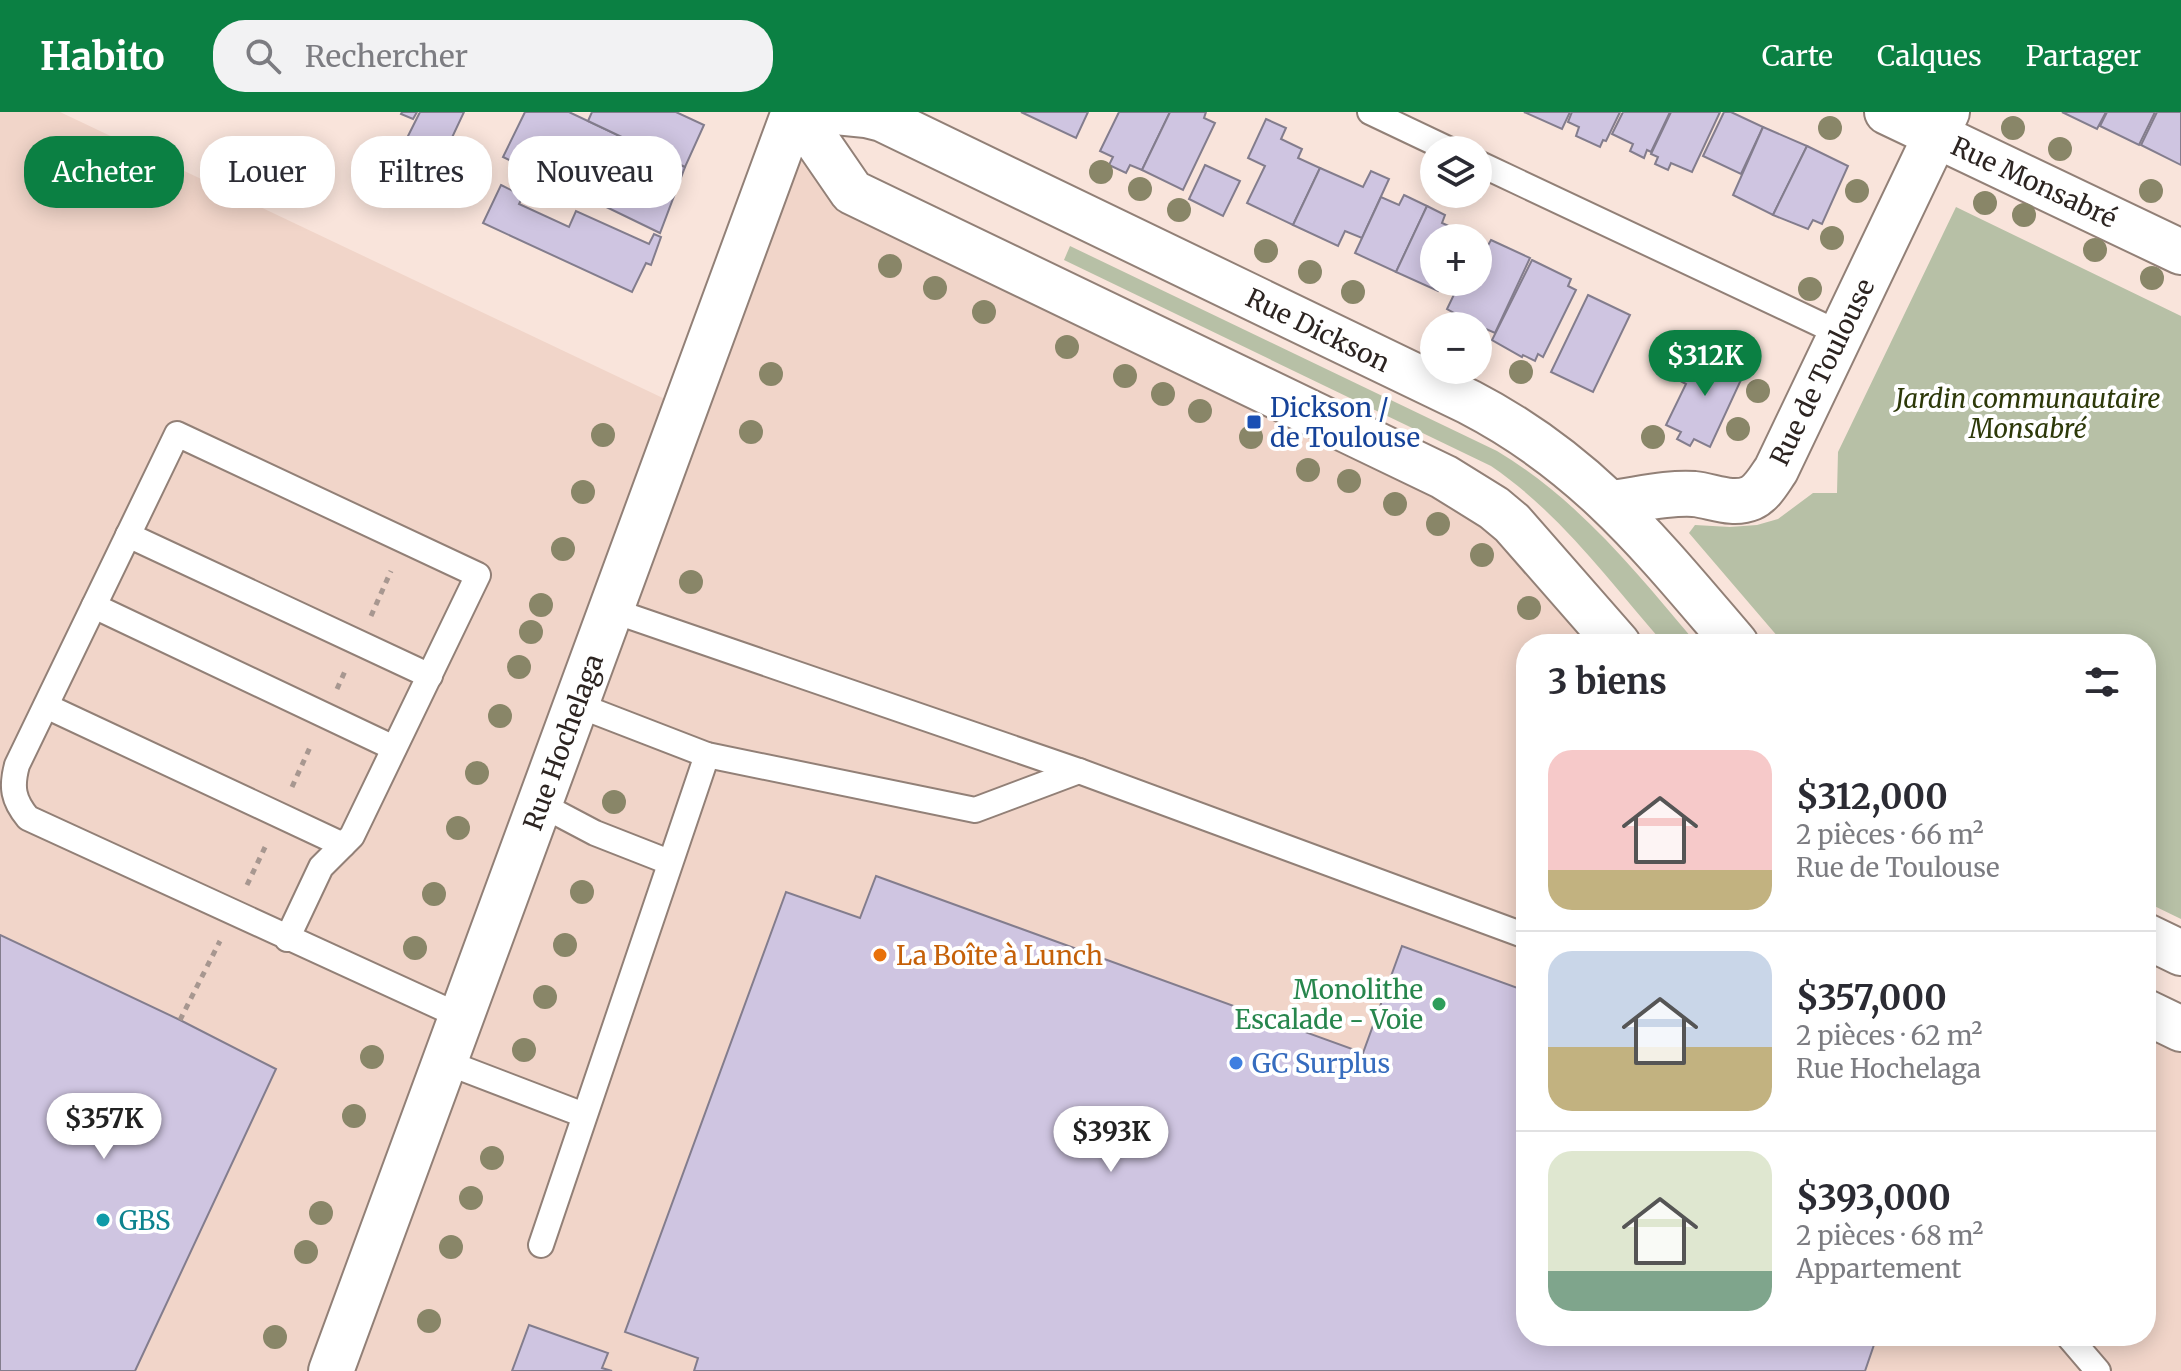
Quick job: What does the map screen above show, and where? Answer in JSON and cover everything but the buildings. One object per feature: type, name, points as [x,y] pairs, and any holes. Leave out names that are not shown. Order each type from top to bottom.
[{"type":"main road","name":"Rue Hochelaga","points":[[331,1371],[796,112]]},
{"type":"main road","points":[[796,112],[852,192],[1444,477],[1474,495],[1512,523],[1609,634]]},
{"type":"main road","name":"Rue Dickson","points":[[836,112],[882,119],[1510,424],[1547,448],[1611,503],[1727,634]]},
{"type":"main road","name":"Rue Monsabré","points":[[1887,112],[1941,124],[2181,252]]},
{"type":"main road","name":"Rue de Toulouse","points":[[1611,503],[1693,494],[1720,500],[1752,498],[1764,488],[1776,470],[1941,124]]},
{"type":"main road","points":[[2156,941],[2181,953]]},
{"type":"main road","points":[[2156,1017],[2181,1029]]},
{"type":"lane","points":[[1370,112],[1421,136]]},
{"type":"lane","points":[[1492,170],[1841,334]]},
{"type":"lane","points":[[287,939],[321,867],[352,836],[478,575],[177,434],[17,765],[12,784],[16,804],[28,818],[287,939],[462,1017]]},
{"type":"lane","points":[[128,535],[430,676]]},
{"type":"lane","points":[[94,606],[394,748]]},
{"type":"lane","points":[[611,610],[1079,771],[1516,932]]},
{"type":"lane","points":[[575,704],[707,755],[975,810],[1079,771]]},
{"type":"lane","points":[[46,706],[343,845]]},
{"type":"lane","points":[[541,1245],[707,755]]},
{"type":"lane","points":[[540,804],[595,833],[669,862]]},
{"type":"lane","points":[[443,1061],[584,1115]]},
{"type":"lane","points":[[2077,1346],[2098,1371]]},
{"type":"path","points":[[180,1020],[233,914],[405,541]]},
{"type":"shaded area","points":[[0,112],[60,112],[111,136],[24,136],[24,208],[184,208],[184,171],[200,178],[200,208],[262,208],[686,409],[794,112],[841,177],[1444,477],[1608,634],[1516,634],[1516,1346],[2156,1346],[2156,1017],[2181,1029],[2181,1371],[0,1371]]},
{"type":"green space","name":"Jardin communautaire Monsabré","points":[[1956,207],[2181,316],[2181,919],[2156,907],[2156,634],[1775,634],[1689,533],[1695,525],[1757,525],[1778,519],[1813,493],[1837,493],[1838,452]]},
{"type":"green space","points":[[1070,246],[1497,451],[1527,470],[1580,515],[1629,564],[1688,634],[1655,634],[1561,526],[1516,484],[1491,466],[1064,260]]},
{"type":"place","name":"Dickson / de Toulouse","points":[[1254,422]]},
{"type":"place","name":"La Boîte à Lunch","points":[[880,955]]},
{"type":"place","name":"Monolithe Escalade - Voie","points":[[1439,1004]]},
{"type":"place","name":"GC Surplus","points":[[1236,1063]]},
{"type":"place","name":"GBS","points":[[103,1220]]}]
